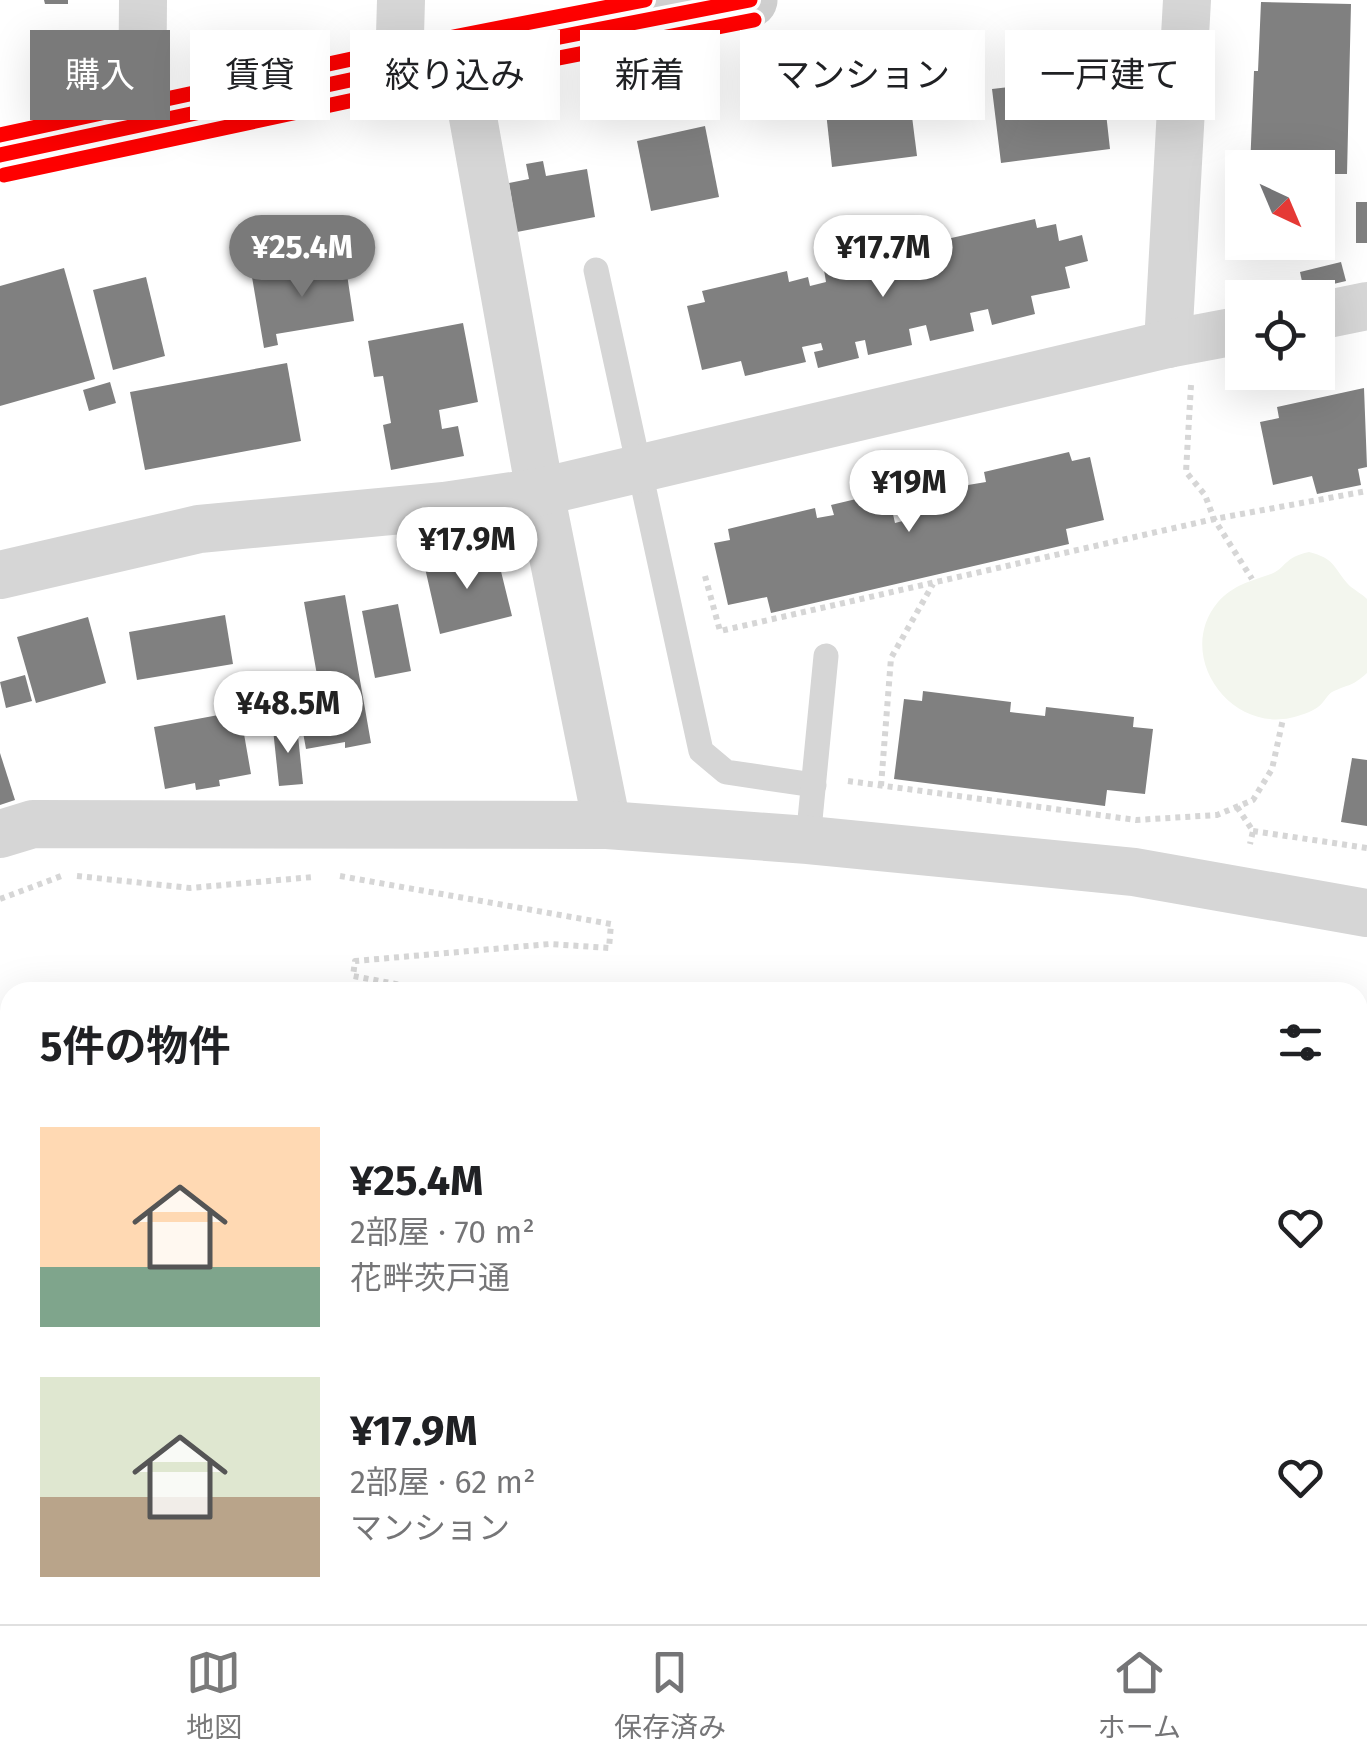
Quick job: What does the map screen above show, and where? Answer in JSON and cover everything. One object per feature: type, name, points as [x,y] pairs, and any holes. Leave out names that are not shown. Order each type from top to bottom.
[{"type":"main road","points":[[560,37],[750,0]]},
{"type":"main road","points":[[0,155],[350,80]]},
{"type":"street","points":[[142,124],[143,0]]},
{"type":"street","points":[[400,30],[401,0]]},
{"type":"street","points":[[1182,342],[1187,0]]},
{"type":"street","points":[[473,120],[540,492],[608,824]]},
{"type":"street","points":[[1335,313],[1367,306]]},
{"type":"street","points":[[0,574],[199,529],[444,506],[540,492],[1225,333]]},
{"type":"street","points":[[0,834],[33,824],[608,824],[1134,872],[1367,913]]},
{"type":"lane","points":[[596,270],[701,751],[726,772],[814,785]]},
{"type":"lane","points":[[808,840],[826,656]]},
{"type":"path","points":[[1182,342],[1186,472],[1252,579]]},
{"type":"path","points":[[700,560],[720,630],[1214,519],[1367,491]]},
{"type":"path","points":[[881,786],[891,658],[933,584]]},
{"type":"path","points":[[842,780],[1136,820],[1217,815],[1253,800],[1272,768],[1283,718]]},
{"type":"path","points":[[1253,831],[1367,848]]},
{"type":"path","points":[[0,899],[64,875],[190,888],[316,876]]},
{"type":"path","points":[[334,875],[612,924],[610,948],[550,944],[355,961],[353,976],[385,982]]},
{"type":"shaded area","points":[[1309,552],[1328,560],[1367,599],[1367,673],[1301,715],[1267,719],[1246,713],[1214,684],[1205,665],[1202,643],[1206,622],[1230,591],[1276,572],[1294,557]]},
{"type":"building","points":[[44,0],[68,0],[68,4],[45,4]]},
{"type":"building","points":[[1261,2],[1351,4],[1347,174],[1335,174],[1335,150],[1251,150],[1254,71],[1258,71]]},
{"type":"building","points":[[1005,87],[1005,120],[1107,120],[1110,149],[1001,163],[992,89]]},
{"type":"building","points":[[827,120],[912,120],[917,156],[832,167]]},
{"type":"building","points":[[705,126],[719,197],[651,211],[637,141]]},
{"type":"building","points":[[543,161],[546,176],[587,169],[595,217],[517,232],[509,183],[529,179],[526,164]]},
{"type":"building","points":[[1356,202],[1367,202],[1367,243],[1356,243]]},
{"type":"building","points":[[1035,219],[1037,228],[1056,224],[1059,241],[1082,235],[1088,261],[1065,267],[1070,288],[1031,296],[1035,314],[992,325],[988,309],[970,313],[974,331],[930,341],[926,325],[909,329],[912,345],[868,355],[865,340],[855,342],[859,358],[818,368],[814,352],[823,350],[821,343],[802,347],[806,362],[745,376],[741,361],[702,370],[687,306],[705,302],[702,291],[787,271],[789,282],[808,277],[810,286],[826,282],[824,270],[911,250],[913,259],[949,250],[947,239]]},
{"type":"building","points":[[345,261],[354,321],[276,334],[278,345],[264,348],[252,277]]},
{"type":"building","points":[[1341,262],[1346,281],[1302,280],[1300,272]]},
{"type":"building","points":[[64,268],[95,379],[0,406],[0,286]]},
{"type":"building","points":[[146,277],[165,356],[113,370],[93,290]]},
{"type":"building","points":[[463,323],[478,402],[439,410],[442,429],[458,426],[464,456],[391,470],[383,425],[391,423],[383,376],[374,377],[368,341]]},
{"type":"building","points":[[287,363],[301,441],[145,470],[130,392]]},
{"type":"building","points":[[110,382],[116,403],[89,411],[83,390]]},
{"type":"building","points":[[1364,388],[1367,467],[1358,469],[1361,485],[1317,494],[1312,476],[1273,485],[1260,422],[1279,418],[1277,407]]},
{"type":"building","points":[[1069,452],[1072,461],[1090,457],[1104,520],[1066,529],[1069,544],[771,613],[767,597],[728,605],[714,543],[730,540],[728,529],[815,508],[817,518],[834,515],[831,505],[873,495],[874,504],[890,501],[895,523],[914,518],[909,497],[926,493],[925,484],[966,474],[968,485],[986,482],[984,472]]},
{"type":"building","points":[[496,551],[512,616],[440,634],[425,568],[429,568],[427,561],[445,556],[447,563]]},
{"type":"building","points":[[345,595],[371,743],[345,748],[345,742],[306,749],[300,716],[272,721],[266,684],[317,675],[304,602]]},
{"type":"building","points":[[398,604],[411,671],[375,678],[362,611]]},
{"type":"building","points":[[225,615],[233,664],[137,680],[129,632]]},
{"type":"building","points":[[88,617],[106,683],[36,703],[17,637]]},
{"type":"building","points":[[25,675],[32,701],[6,708],[0,682]]},
{"type":"building","points":[[923,691],[1011,702],[1010,712],[1045,716],[1046,707],[1134,717],[1133,727],[1153,729],[1145,794],[1107,790],[1105,806],[894,779],[904,699],[922,701]]},
{"type":"building","points":[[240,711],[251,774],[219,780],[220,786],[196,790],[195,783],[165,789],[154,727]]},
{"type":"building","points":[[297,726],[303,784],[279,786],[273,729]]},
{"type":"building","points":[[0,753],[15,800],[0,805]]},
{"type":"building","points":[[1352,758],[1367,760],[1367,826],[1341,822]]},
{"type":"transit line","points":[[0,135],[458,36],[645,0]]},
{"type":"transit line","points":[[0,155],[462,56],[750,0]]},
{"type":"transit line","points":[[4,175],[466,76],[754,20]]}]
